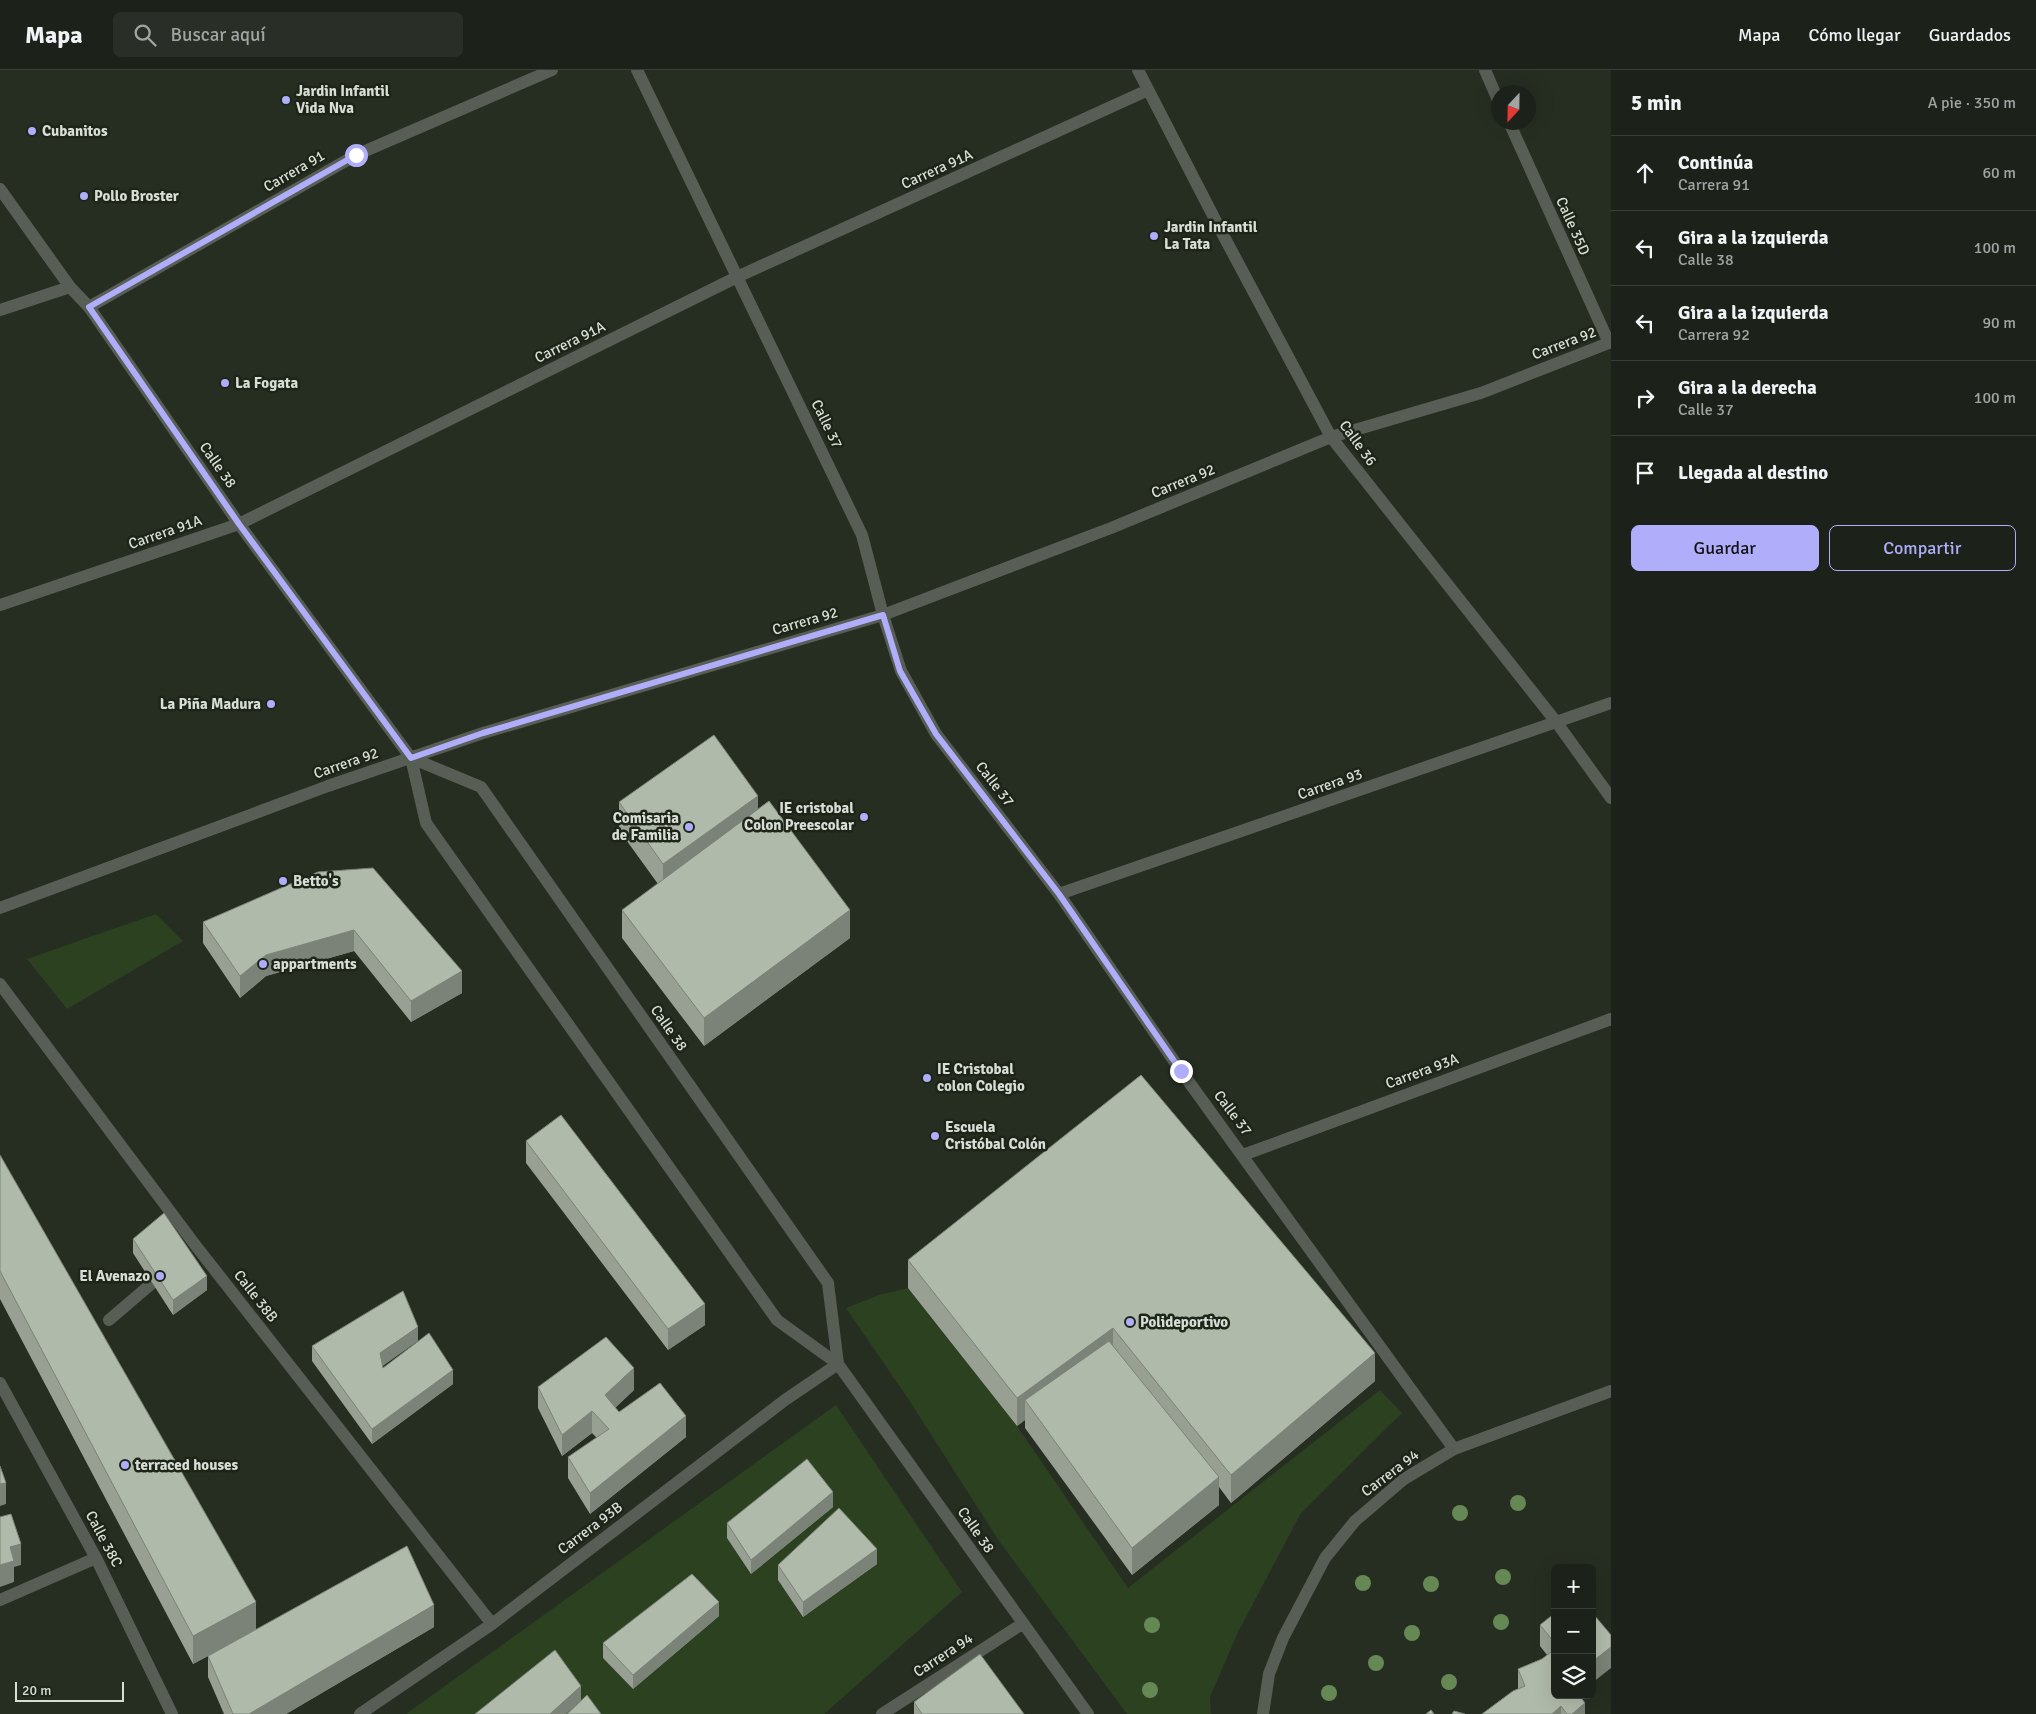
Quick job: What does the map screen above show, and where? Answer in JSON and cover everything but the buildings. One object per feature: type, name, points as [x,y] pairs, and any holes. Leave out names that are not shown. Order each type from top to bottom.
[{"type":"street","name":"Carrera 91","points":[[89,307],[356,155],[552,70]]},
{"type":"street","name":"Calle 37","points":[[637,70],[862,534],[900,671],[936,734],[1059,894],[1181,1071],[1244,1155],[1454,1448]]},
{"type":"street","name":"Calle 36","points":[[1138,70],[1331,437],[1557,723],[1611,798]]},
{"type":"street","points":[[1485,70],[1492,85]]},
{"type":"street","name":"Carrera 91A","points":[[0,605],[239,524],[737,277],[1148,90]]},
{"type":"street","name":"Calle 35D","points":[[1512,130],[1610,343]]},
{"type":"street","name":"Calle 38","points":[[0,189],[70,287],[89,307],[239,524],[411,758],[426,823],[431,831],[777,1320],[838,1364],[1088,1714]]},
{"type":"street","points":[[0,310],[70,287]]},
{"type":"street","name":"Carrera 92","points":[[0,908],[328,786],[483,733],[883,615],[1111,528],[1331,437],[1481,393],[1610,343]]},
{"type":"street","name":"Carrera 93","points":[[1059,894],[1611,703]]},
{"type":"street","name":"Calle 38","points":[[411,758],[481,787],[828,1283],[838,1364]]},
{"type":"street","name":"Calle 38B","points":[[0,984],[192,1249],[492,1624]]},
{"type":"street","name":"Carrera 93A","points":[[1244,1155],[1611,1019]]},
{"type":"street","points":[[108,1320],[175,1264]]},
{"type":"street","name":"Carrera 93B","points":[[360,1714],[492,1624],[785,1400],[838,1364]]},
{"type":"street","name":"Calle 38C","points":[[0,1383],[96,1558],[172,1714]]},
{"type":"street","name":"Carrera 94","points":[[1263,1714],[1268,1674],[1283,1638],[1325,1558],[1354,1521],[1404,1478],[1454,1448],[1611,1391]]},
{"type":"street","points":[[0,1600],[96,1558]]},
{"type":"street","name":"Carrera 94","points":[[882,1714],[1022,1624]]},
{"type":"green space","points":[[156,914],[183,941],[67,1009],[27,959]]},
{"type":"green space","points":[[908,1288],[1017,1426],[1128,1588],[1380,1390],[1402,1413],[1301,1513],[1238,1632],[1210,1697],[1211,1714],[1127,1714],[999,1541],[909,1400],[846,1308],[879,1295]]},
{"type":"green space","points":[[836,1405],[962,1592],[824,1714],[406,1714]]},
{"type":"place","name":"Jardin Infantil Vida Nva","points":[[286,100]]},
{"type":"place","name":"Cubanitos","points":[[32,131]]},
{"type":"place","name":"Pollo Broster","points":[[84,196]]},
{"type":"place","name":"Jardin Infantil La Tata","points":[[1154,236]]},
{"type":"place","name":"La Fogata","points":[[225,383]]},
{"type":"place","name":"La Piña Madura","points":[[271,704]]},
{"type":"place","name":"IE cristobal Colon Preescolar","points":[[864,817]]},
{"type":"place","name":"Comisaria de Familia","points":[[689,827]]},
{"type":"place","name":"Betto's","points":[[283,881]]},
{"type":"place","name":"appartments","points":[[263,964]]},
{"type":"place","name":"IE Cristobal colon Colegio","points":[[927,1078]]},
{"type":"place","name":"Escuela Cristóbal Colón","points":[[935,1136]]},
{"type":"place","name":"El Avenazo","points":[[160,1276]]},
{"type":"place","name":"Polideportivo","points":[[1130,1322]]},
{"type":"place","name":"terraced houses","points":[[125,1465]]},
{"type":"route","points":[[356,155],[89,307],[239,524],[411,758],[483,733],[883,615],[900,671],[936,734],[1059,894],[1181,1071]]}]
